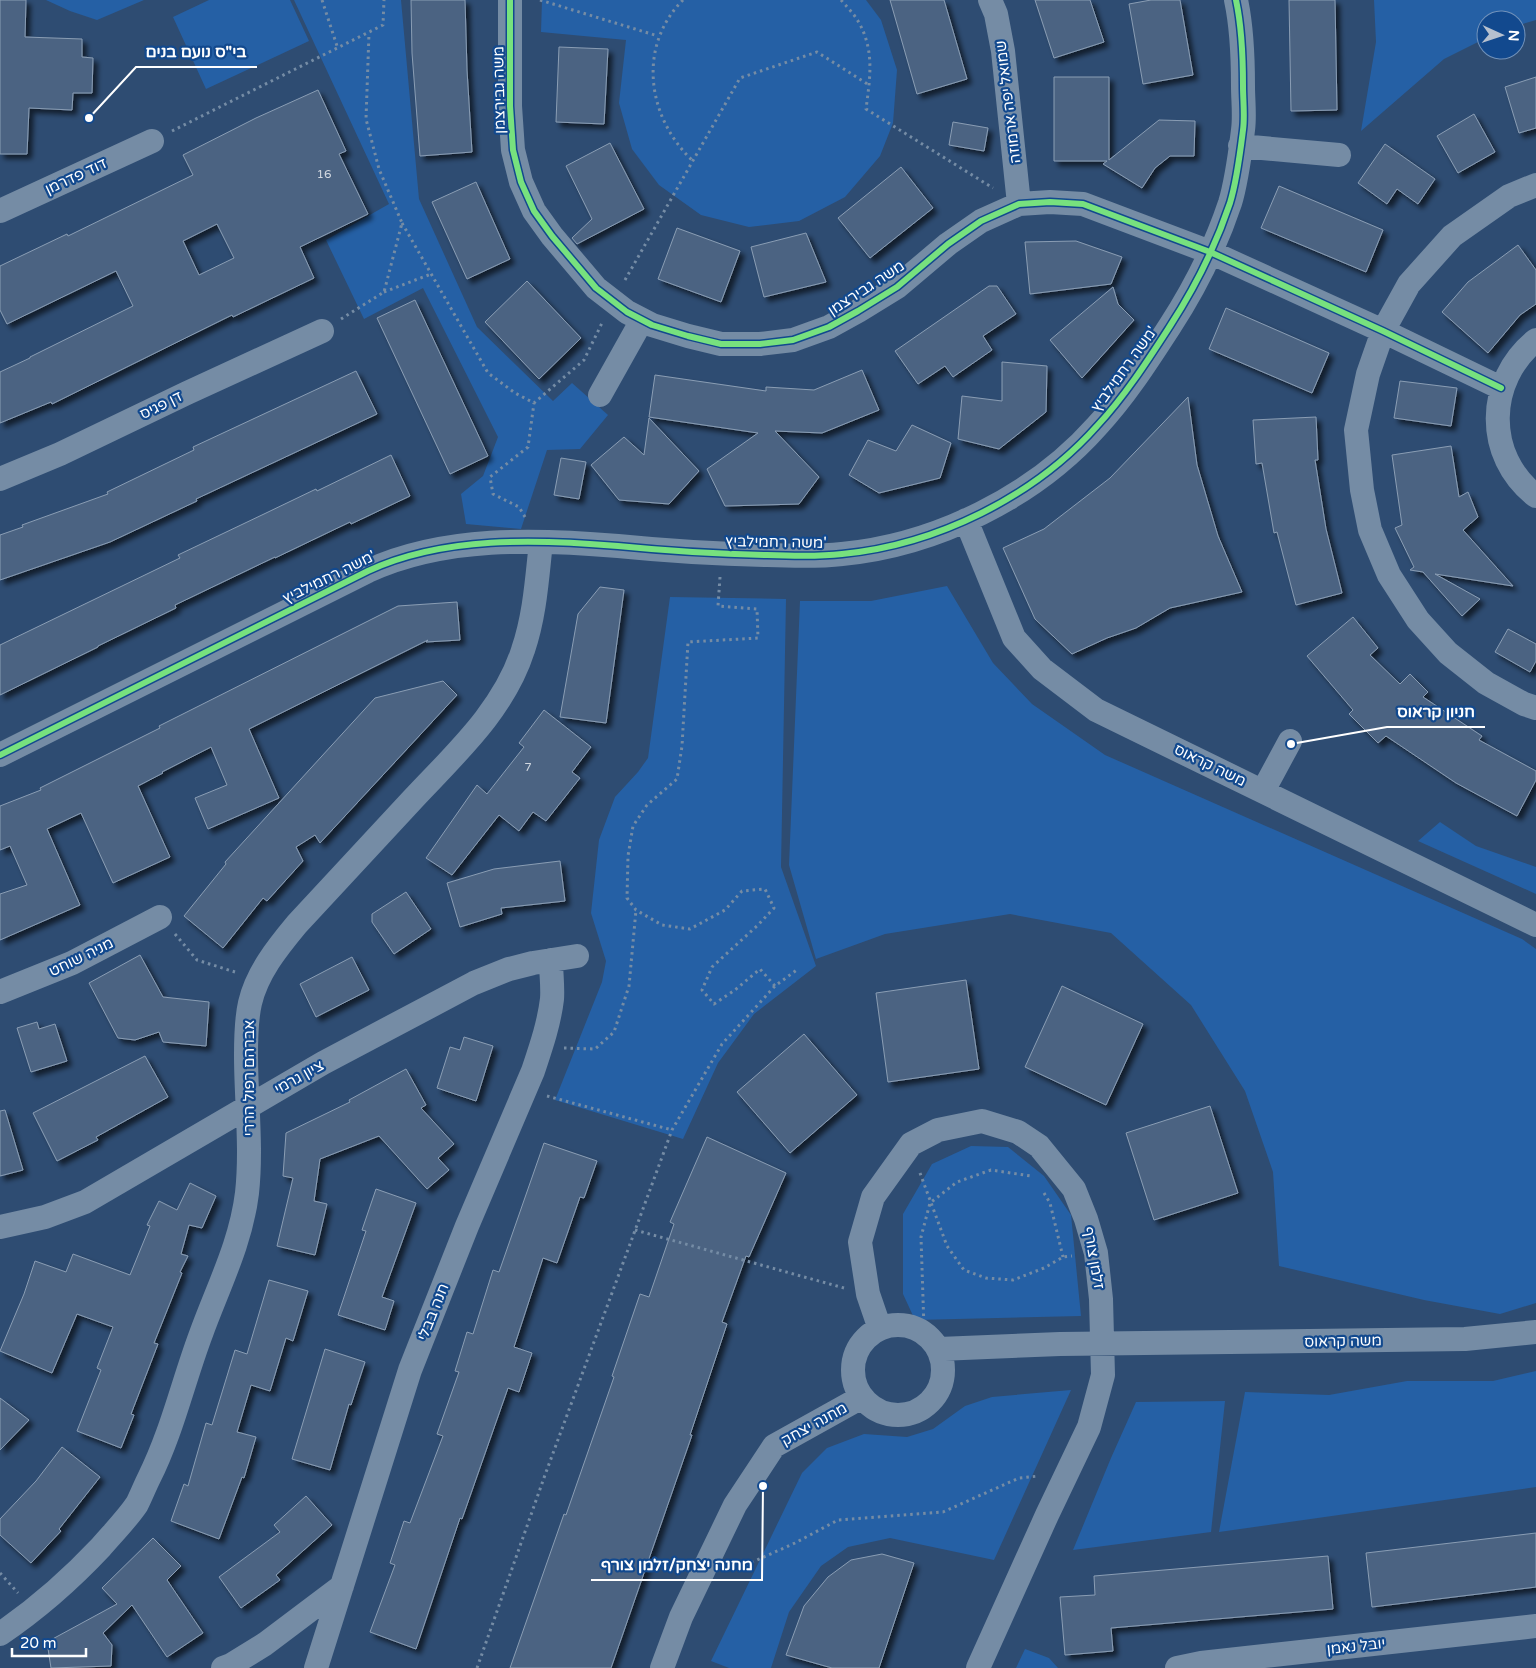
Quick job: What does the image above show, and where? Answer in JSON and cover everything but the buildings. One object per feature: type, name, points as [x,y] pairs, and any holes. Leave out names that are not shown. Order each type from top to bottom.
[{"type":"street","name":"משה גבירצמן","points":[[510,0],[510,106],[513,150],[521,182],[534,211],[552,236],[596,288],[627,312],[652,325],[721,344],[760,344],[793,340],[829,327],[897,287],[948,244],[981,221],[1019,204],[1050,202],[1083,204],[1210,252],[1502,388]]},
{"type":"street","name":"שמואל יפה ארמוזה","points":[[990,0],[996,14],[1003,51],[1019,204]]},
{"type":"street","name":"משה רחמילביץ'","points":[[0,755],[388,562],[436,550],[462,546],[541,542],[573,542],[721,554],[799,556],[842,554],[880,549],[914,539],[966,520],[1029,486],[1075,449],[1098,426],[1146,363],[1195,285],[1210,252],[1230,202],[1244,127],[1243,56],[1236,0]]},
{"type":"street","name":"דוד פדרמן","points":[[0,211],[152,141]]},
{"type":"street","points":[[1240,146],[1339,155]]},
{"type":"street","points":[[1536,185],[1510,196],[1452,236],[1409,284],[1383,331],[1368,374],[1356,430],[1362,490],[1370,530],[1389,575],[1418,620],[1448,653],[1486,683],[1524,704],[1536,708]]},
{"type":"street","points":[[600,395],[642,320]]},
{"type":"street","name":"דן פגיס","points":[[0,479],[60,454],[322,331]]},
{"type":"street","points":[[1536,340],[1525,348],[1508,373],[1498,402],[1498,437],[1509,465],[1526,488],[1536,496]]},
{"type":"street","name":"משה קראוס","points":[[966,520],[1014,638],[1042,669],[1096,710],[1536,925]]},
{"type":"street","name":"אברהם רפול הררי","points":[[0,1634],[24,1618],[55,1593],[116,1530],[137,1503],[156,1464],[182,1394],[200,1336],[242,1225],[247,1192],[250,1146],[246,1031],[250,1003],[258,979],[275,952],[297,924],[466,742],[494,708],[510,680],[523,651],[535,599],[541,542]]},
{"type":"street","points":[[1263,791],[1290,742]]},
{"type":"street","name":"מניה שוחט","points":[[0,992],[72,963],[160,917]]},
{"type":"street","name":"ציון גרמי","points":[[0,1226],[45,1217],[85,1202],[248,1106],[474,983],[509,969],[577,956]]},
{"type":"street","name":"חנה בבלי","points":[[316,1668],[410,1370],[467,1226],[525,1090],[547,1030],[552,998],[551,960]]},
{"type":"street","name":"זלמן צורף","points":[[880,1329],[868,1294],[860,1242],[872,1197],[911,1144],[938,1130],[982,1121],[1018,1132],[1039,1146],[1074,1190],[1086,1218],[1096,1253],[1101,1299],[1103,1375],[1089,1427],[978,1668]]},
{"type":"street","points":[[895,1325],[910,1326],[932,1341],[943,1364],[942,1380],[936,1394],[920,1410],[905,1415],[889,1414],[875,1408],[862,1396],[855,1382],[853,1367],[857,1352],[867,1338],[880,1329],[895,1325]]},
{"type":"street","name":"משה קראוס","points":[[932,1341],[1060,1344],[1465,1339],[1536,1332]]},
{"type":"street","name":"מחנה יצחק","points":[[662,1668],[681,1617],[735,1505],[774,1446],[862,1396]]},
{"type":"street","points":[[224,1668],[265,1644],[342,1586]]},
{"type":"street","name":"יובל נאמן","points":[[1177,1668],[1200,1663],[1536,1626]]},
{"type":"path","points":[[322,0],[338,49]]},
{"type":"path","points":[[152,141],[383,25],[384,0]]},
{"type":"path","points":[[540,0],[658,36]]},
{"type":"path","points":[[683,0],[673,10],[658,36],[653,59],[654,85],[660,114],[682,151],[693,161]]},
{"type":"path","points":[[841,0],[858,20],[868,44],[870,72],[866,109],[1019,204]]},
{"type":"path","points":[[369,33],[366,119],[379,169],[402,223],[488,373],[515,393],[534,403]]},
{"type":"path","points":[[541,542],[519,507],[493,494],[490,477],[528,447],[534,403],[584,360],[612,301],[740,78],[817,52],[869,85]]},
{"type":"path","points":[[384,292],[402,223]]},
{"type":"path","points":[[322,331],[384,292],[431,274]]},
{"type":"path","points":[[721,554],[718,606],[757,609],[758,638],[688,642],[682,746],[677,779],[648,805],[633,826],[628,856],[627,898],[636,910],[662,925],[690,929],[725,910],[742,891],[765,889],[774,908],[712,967],[702,990],[714,1004],[735,990],[760,969],[775,986]]},
{"type":"path","points":[[541,1047],[596,1049],[614,1032],[629,986],[636,910]]},
{"type":"path","points":[[160,917],[197,960],[258,979]]},
{"type":"path","points":[[477,1668],[548,1466],[672,1130],[722,1044],[775,986],[798,970]]},
{"type":"path","points":[[525,1090],[672,1130]]},
{"type":"path","points":[[911,1144],[930,1203],[948,1246],[964,1270],[986,1278],[1013,1280],[1044,1268],[1063,1257],[1096,1253]]},
{"type":"path","points":[[932,1341],[921,1237],[930,1203],[957,1182],[991,1170],[1032,1177]]},
{"type":"path","points":[[1041,1190],[1050,1203],[1063,1257]]},
{"type":"path","points":[[635,1230],[868,1294]]},
{"type":"path","points":[[711,1555],[746,1565],[795,1543],[838,1520],[943,1512],[1019,1478],[1066,1474]]},
{"type":"shaded area","points":[[46,0],[144,0],[97,20]]},
{"type":"shaded area","points":[[209,0],[290,0],[309,41],[206,89],[173,17]]},
{"type":"shaded area","points":[[294,0],[401,0],[419,199],[477,327],[553,401],[572,383],[608,415],[580,449],[547,450],[521,529],[466,524],[461,494],[483,476],[498,437],[423,288],[364,319],[326,240],[389,204]]},
{"type":"shaded area","points":[[542,0],[866,0],[881,20],[897,70],[893,123],[880,156],[845,197],[799,221],[749,227],[701,215],[659,185],[632,149],[619,103],[626,40],[541,32]]},
{"type":"shaded area","points":[[1374,0],[1536,0],[1536,20],[1526,23],[1526,10],[1476,10],[1476,43],[1444,59],[1361,131],[1376,42]]},
{"type":"shaded area","points":[[947,586],[993,663],[1032,704],[1105,755],[1522,939],[1536,949],[1536,1303],[1500,1314],[1424,1300],[1279,1266],[1273,1172],[1245,1091],[1191,1005],[1111,933],[1010,914],[885,934],[816,959],[789,865],[800,601],[871,601]]},
{"type":"shaded area","points":[[670,597],[786,599],[781,867],[816,966],[754,1014],[718,1063],[683,1139],[555,1100],[602,982],[606,961],[591,913],[599,840],[615,797],[648,758]]},
{"type":"shaded area","points":[[1440,822],[1476,846],[1536,867],[1536,894],[1418,841]]},
{"type":"shaded area","points":[[971,1146],[1008,1147],[1044,1176],[1071,1215],[1081,1316],[915,1320],[903,1294],[903,1214],[932,1164]]},
{"type":"shaded area","points":[[1536,1371],[1536,1487],[1219,1532],[1245,1392],[1329,1395],[1407,1381],[1493,1381]]},
{"type":"shaded area","points":[[1071,1390],[994,1560],[890,1538],[848,1547],[821,1566],[789,1612],[771,1668],[729,1668],[711,1661],[802,1473],[827,1448],[864,1434],[907,1437],[933,1429],[965,1406],[992,1397]]},
{"type":"shaded area","points":[[1225,1401],[1211,1532],[1073,1550],[1136,1402]]},
{"type":"shaded area","points":[[1025,1649],[1049,1658],[1058,1668],[1016,1668]]},
{"type":"cycle path","points":[[510,0],[510,106],[513,150],[521,182],[534,211],[552,236],[596,288],[627,312],[652,325],[721,344],[760,344],[793,340],[829,327],[897,287],[948,244],[981,221],[1019,204],[1050,202],[1083,204],[1210,252],[1383,331],[1501,388]]},
{"type":"cycle path","points":[[0,755],[368,571],[427,551],[491,543],[555,542],[730,554],[833,555],[877,549],[913,540],[981,513],[1013,495],[1044,475],[1072,452],[1127,390],[1179,312],[1211,251],[1230,203],[1238,167],[1244,125],[1242,43],[1236,0]]},
{"type":"place","name":"בי\"ס נועם בנים","points":[[89,118]]},
{"type":"place","name":"חניון קראוס","points":[[1291,744]]},
{"type":"place","name":"מחנה יצחק/זלמן צורף","points":[[763,1486]]}]
